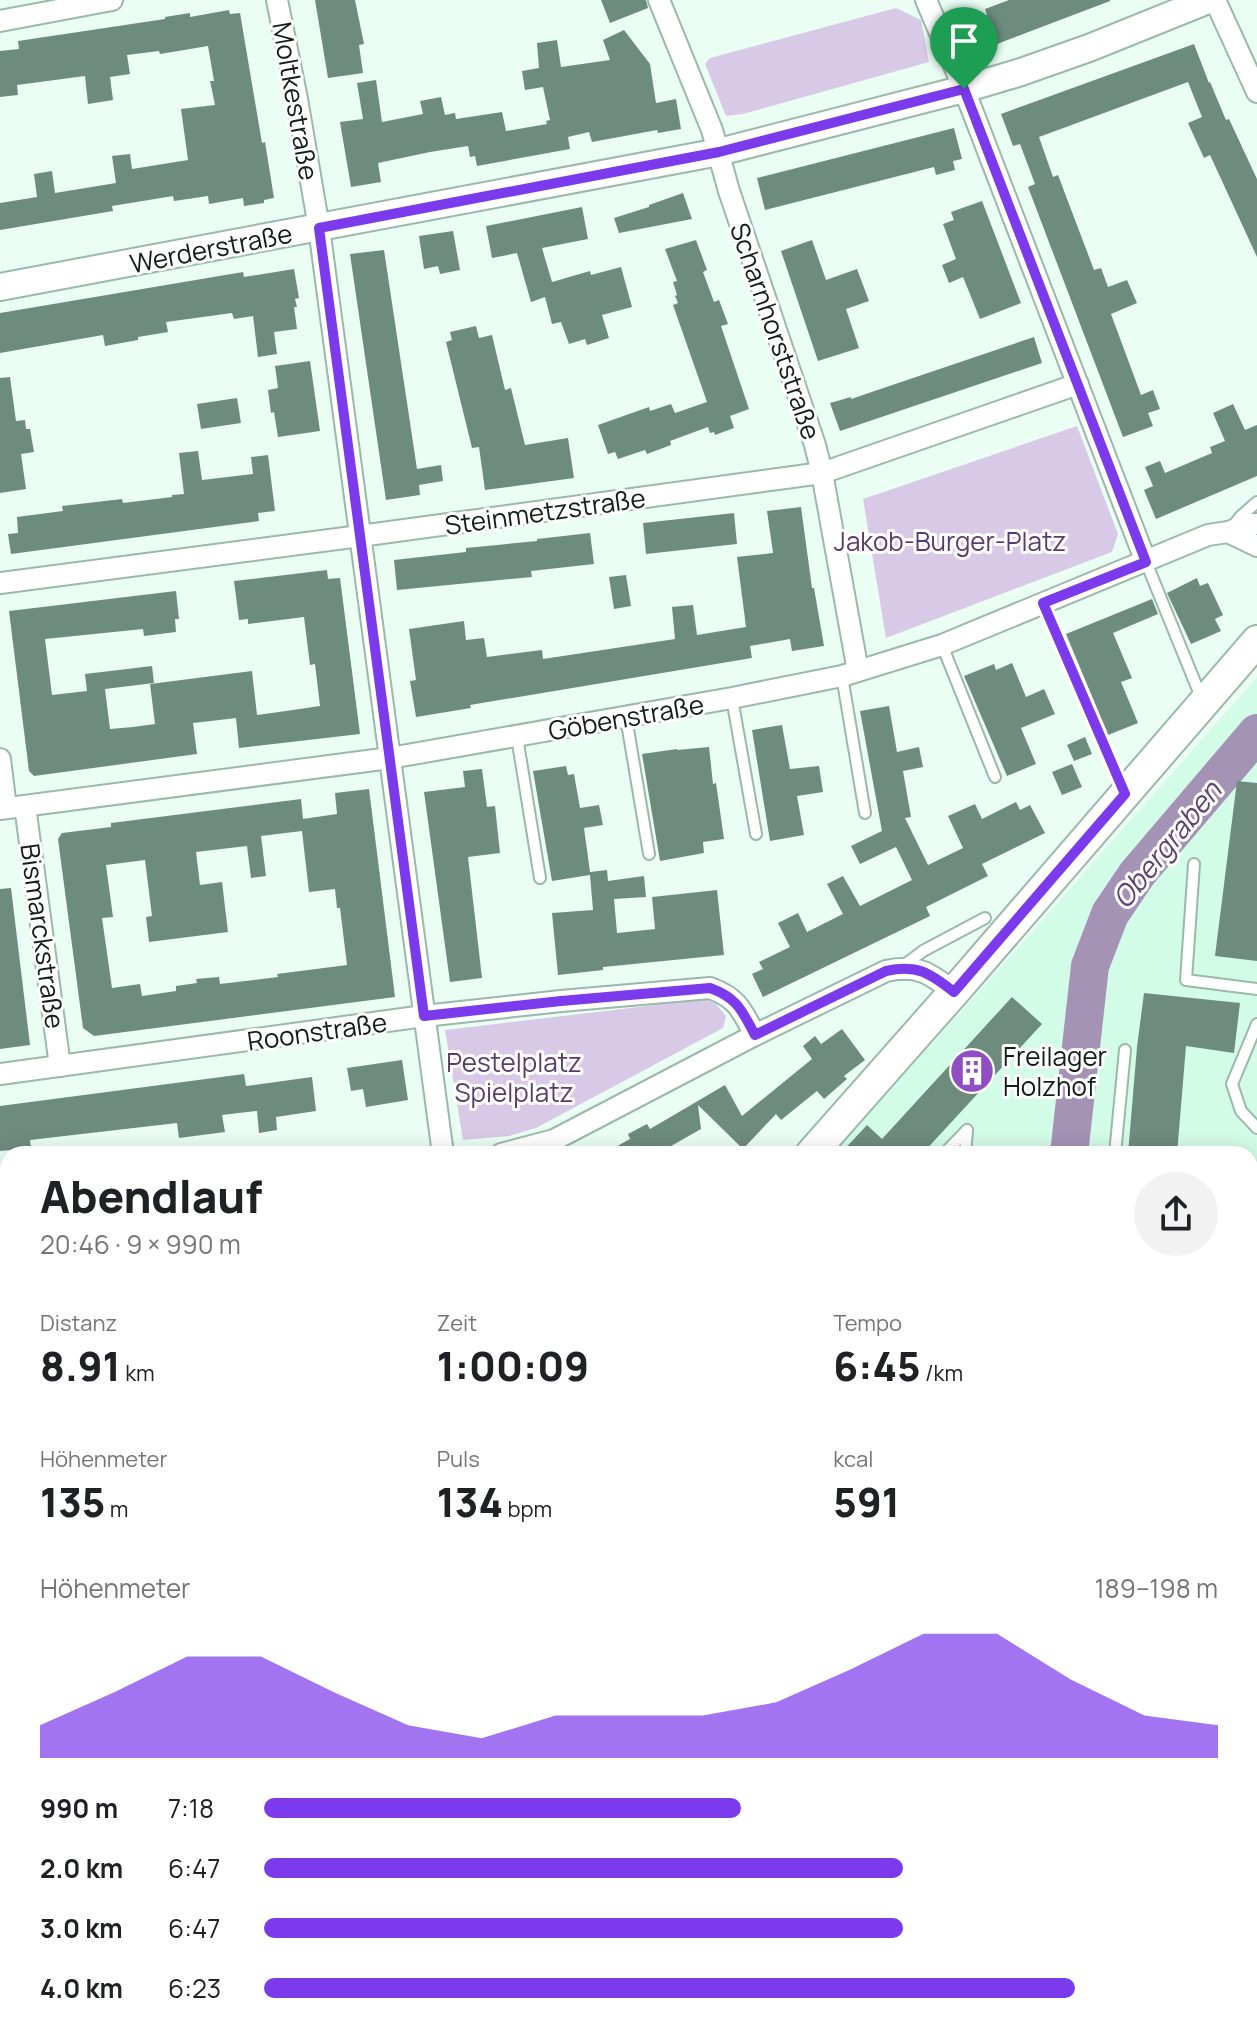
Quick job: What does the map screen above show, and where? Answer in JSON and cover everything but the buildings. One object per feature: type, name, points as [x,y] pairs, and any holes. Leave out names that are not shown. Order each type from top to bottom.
[{"type":"main road","points":[[818,1146],[1257,641]]},
{"type":"street","points":[[0,21],[112,0]]},
{"type":"street","name":"Moltkestraße","points":[[277,0],[319,228],[442,1146]]},
{"type":"street","name":"Scharnhorststraße","points":[[659,0],[705,111],[815,445],[822,473],[850,674]]},
{"type":"street","points":[[926,0],[964,89],[1146,562]]},
{"type":"street","name":"Werderstraße","points":[[0,287],[719,152],[1018,73],[1208,0]]},
{"type":"street","points":[[1215,0],[1257,92]]},
{"type":"street","name":"Steinmetzstraße","points":[[0,583],[822,473],[1078,384]]},
{"type":"street","name":"Göbenstraße","points":[[10,807],[390,758],[732,698],[850,674],[942,645],[1208,535],[1257,524]]},
{"type":"street","points":[[1228,532],[1257,546]]},
{"type":"street","name":"Bismarckstraße","points":[[0,759],[60,1066]]},
{"type":"street","points":[[531,1146],[554,1140],[886,971],[916,969],[933,975],[954,992]]},
{"type":"street","name":"Roonstraße","points":[[0,1074],[424,1016],[710,988],[738,1003],[755,1035]]},
{"type":"lane","points":[[1228,532],[1257,502]]},
{"type":"lane","points":[[1146,562],[1204,702]]},
{"type":"lane","points":[[1043,603],[1125,794]]},
{"type":"lane","points":[[942,645],[995,777]]},
{"type":"lane","points":[[850,674],[865,813]]},
{"type":"lane","points":[[732,698],[756,834]]},
{"type":"lane","points":[[626,717],[649,854]]},
{"type":"lane","points":[[517,737],[540,878]]},
{"type":"lane","points":[[1194,864],[1186,980],[1257,989]]},
{"type":"lane","points":[[901,968],[923,951],[985,918]]},
{"type":"lane","points":[[1257,1024],[1232,1084],[1241,1111],[1257,1128]]},
{"type":"lane","points":[[1116,1146],[1125,1050]]},
{"type":"lane","points":[[952,1146],[967,1130],[966,1146]]},
{"type":"shaded area","points":[[1257,677],[1257,1146],[840,1146]]},
{"type":"green space","points":[[896,8],[921,20],[929,62],[743,114],[726,116],[705,64],[710,58]]},
{"type":"green space","name":"Jakob-Burger-Platz","points":[[1077,426],[1118,534],[1112,552],[886,638],[863,499]]},
{"type":"green space","name":"Pestelplatz Spielplatz","points":[[706,999],[716,1004],[726,1016],[723,1028],[536,1128],[509,1136],[463,1140],[445,1030]]},
{"type":"waterway","name":"Obergraben","points":[[1070,1146],[1090,966],[1110,914],[1137,874],[1257,733]]},
{"type":"place","name":"Freilager Holzhof","points":[[972,1071]]},
{"type":"route","points":[[964,89],[1146,562],[1043,603],[1125,794],[954,992],[933,975],[916,969],[886,971],[755,1035],[738,1003],[710,988],[424,1016],[319,228],[719,152],[964,89]]}]
